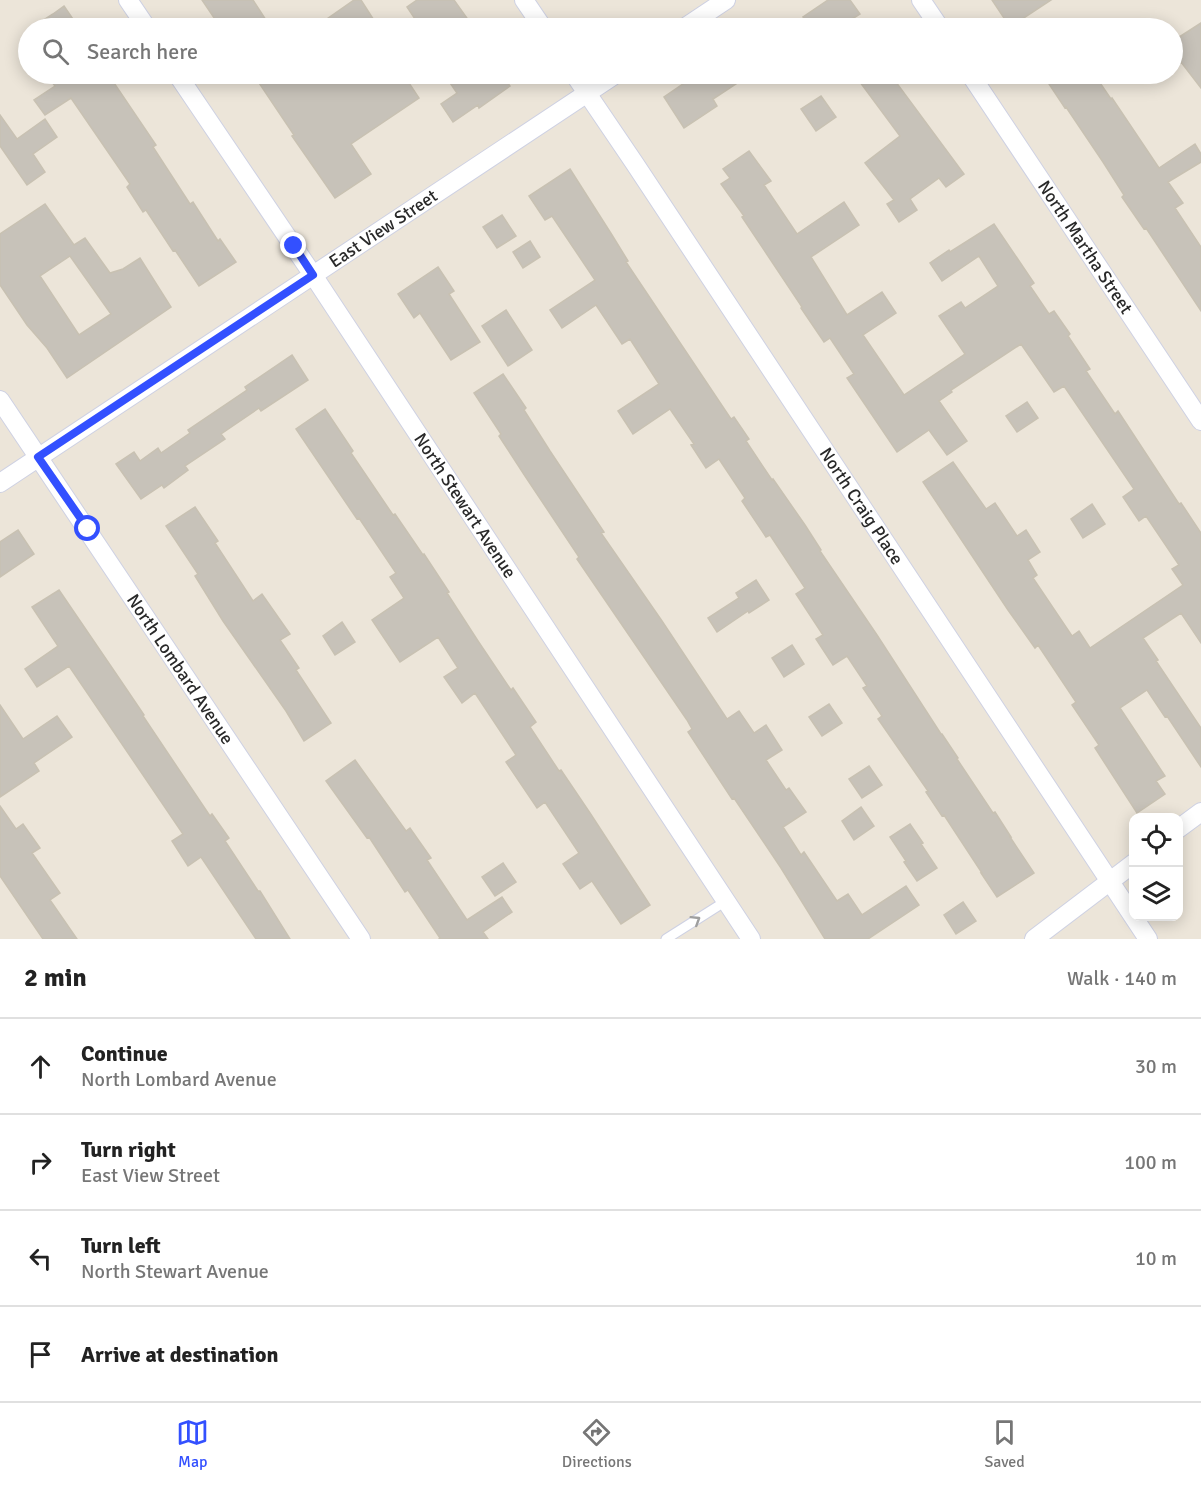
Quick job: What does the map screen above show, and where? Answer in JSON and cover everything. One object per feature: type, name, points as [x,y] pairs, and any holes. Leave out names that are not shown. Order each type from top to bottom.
[{"type":"street","points":[[128,0],[140,18]]},
{"type":"street","points":[[524,0],[536,18]]},
{"type":"street","points":[[699,18],[726,0]]},
{"type":"street","points":[[921,0],[933,18]]},
{"type":"street","name":"North Stewart Avenue","points":[[184,84],[313,275],[751,939]]},
{"type":"street","name":"North Craig Place","points":[[581,84],[1148,939]]},
{"type":"street","name":"East View Street","points":[[0,483],[601,84]]},
{"type":"street","name":"North Martha Street","points":[[977,84],[1201,422]]},
{"type":"street","name":"North Lombard Avenue","points":[[0,400],[361,939]]},
{"type":"street","points":[[1183,826],[1201,812]]},
{"type":"street","points":[[1034,939],[1129,867]]},
{"type":"lane","points":[[666,939],[726,901]]},
{"type":"building","points":[[202,0],[253,0],[265,18],[214,18]]},
{"type":"building","points":[[354,0],[361,0],[373,18],[328,18]]},
{"type":"building","points":[[417,0],[454,0],[467,18],[414,18],[407,7]]},
{"type":"building","points":[[828,0],[850,0],[860,14],[854,18],[803,17]]},
{"type":"building","points":[[992,0],[1051,0],[1024,18],[1004,18]]},
{"type":"building","points":[[64,6],[72,18],[47,18]]},
{"type":"building","points":[[1201,23],[1201,88],[1183,65],[1183,35]]},
{"type":"building","points":[[54,84],[115,84],[156,145],[153,147],[190,204],[193,202],[218,241],[220,239],[236,262],[199,286],[146,210],[143,212],[127,187],[130,184],[71,98],[45,115],[34,100],[55,86]]},
{"type":"building","points":[[260,84],[410,84],[419,98],[351,144],[371,174],[335,198],[292,136],[294,135]]},
{"type":"building","points":[[451,84],[509,84],[510,86],[479,108],[478,105],[453,122],[441,104],[457,93]]},
{"type":"building","points":[[683,84],[736,84],[713,99],[717,106],[684,128],[664,97]]},
{"type":"building","points":[[861,84],[897,84],[964,174],[946,187],[939,178],[910,199],[917,210],[899,222],[887,204],[894,200],[865,163],[900,136]]},
{"type":"building","points":[[1049,84],[1101,84],[1159,168],[1195,144],[1201,154],[1201,162],[1168,182],[1183,203],[1175,208],[1201,247],[1201,311],[1146,228],[1144,229],[1122,197],[1124,195],[1103,162]]},
{"type":"building","points":[[821,96],[836,117],[816,131],[801,109]]},
{"type":"building","points":[[0,115],[17,139],[45,119],[57,137],[33,154],[45,172],[27,185],[0,146]]},
{"type":"building","points":[[749,151],[771,181],[764,185],[797,234],[844,202],[859,225],[811,257],[847,315],[882,292],[896,313],[863,335],[904,395],[965,354],[939,316],[961,302],[965,308],[998,286],[979,256],[942,281],[930,263],[994,224],[1034,283],[1030,286],[1049,314],[1054,311],[1070,334],[1068,336],[1090,369],[1086,371],[1115,414],[1118,411],[1179,504],[1181,503],[1201,533],[1201,643],[1181,613],[1143,638],[1201,728],[1201,767],[1147,690],[1120,708],[1165,776],[1156,781],[1165,794],[1137,813],[1095,748],[1099,745],[1072,705],[1076,702],[1038,645],[1035,648],[1008,610],[923,482],[953,462],[986,509],[995,503],[1017,536],[1026,530],[1040,552],[1028,560],[1037,575],[1033,578],[1072,636],[1079,631],[1090,648],[1183,585],[1172,569],[1179,565],[1146,516],[1139,521],[1123,497],[1134,489],[1064,386],[1054,392],[1021,344],[951,390],[952,392],[939,401],[967,441],[947,455],[929,430],[897,452],[847,378],[854,374],[830,338],[824,342],[721,184],[730,178],[723,169]]},
{"type":"building","points":[[570,169],[628,261],[626,262],[731,419],[734,417],[749,439],[746,441],[805,525],[1034,873],[997,897],[878,719],[882,716],[863,688],[867,686],[847,656],[833,665],[816,639],[823,635],[796,594],[805,588],[770,535],[766,537],[742,501],[745,498],[719,459],[706,468],[691,445],[694,444],[670,409],[633,434],[618,411],[659,384],[630,339],[622,344],[596,305],[562,328],[550,310],[595,280],[552,216],[545,220],[529,196]]},
{"type":"building","points":[[45,204],[74,245],[85,238],[110,273],[123,269],[140,258],[171,307],[67,378],[0,285],[0,234]],"holes":[[[70,256],[111,314],[79,335],[40,276]]]},
{"type":"building","points":[[502,215],[516,236],[497,248],[483,227]]},
{"type":"building","points":[[530,241],[540,257],[523,268],[513,252]]},
{"type":"building","points":[[438,267],[454,291],[449,294],[480,342],[451,360],[420,313],[414,318],[398,294]]},
{"type":"building","points":[[506,310],[532,350],[508,366],[482,326]]},
{"type":"building","points":[[292,355],[308,380],[261,411],[259,408],[221,434],[225,439],[185,466],[188,470],[164,488],[162,485],[141,499],[116,464],[134,452],[140,461],[158,448],[161,453],[190,433],[188,430],[247,390],[245,387]]},
{"type":"building","points":[[503,374],[526,408],[524,410],[550,451],[604,532],[601,533],[727,719],[739,711],[754,733],[766,725],[782,750],[766,760],[786,790],[789,788],[806,812],[783,827],[801,855],[804,852],[837,901],[848,894],[862,915],[906,886],[919,905],[868,939],[825,939],[781,868],[688,732],[692,729],[687,720],[577,559],[579,557],[499,436],[501,434],[474,393]]},
{"type":"building","points":[[1027,402],[1038,418],[1017,432],[1006,416]]},
{"type":"building","points":[[325,409],[353,451],[351,453],[393,515],[395,514],[424,554],[478,641],[536,722],[530,727],[650,905],[621,924],[592,881],[580,889],[563,864],[579,853],[545,802],[537,808],[506,762],[516,755],[475,693],[462,703],[444,677],[458,668],[438,637],[400,662],[372,620],[404,598],[390,577],[396,573],[296,429]]},
{"type":"building","points":[[1092,504],[1105,524],[1083,538],[1071,519]]},
{"type":"building","points":[[195,507],[218,541],[215,543],[253,601],[262,594],[290,634],[280,640],[299,668],[296,670],[331,723],[304,741],[286,711],[223,621],[195,576],[198,574],[166,526]]},
{"type":"building","points":[[18,530],[34,554],[0,577],[0,542]]},
{"type":"building","points":[[756,580],[769,600],[717,632],[708,618],[739,598],[736,593]]},
{"type":"building","points":[[59,590],[210,816],[212,814],[229,838],[225,841],[290,939],[256,939],[201,857],[188,866],[172,841],[183,834],[69,666],[37,687],[25,669],[58,646],[32,607]]},
{"type":"building","points":[[342,622],[355,642],[335,655],[323,636]]},
{"type":"building","points":[[792,645],[804,664],[784,677],[772,658]]},
{"type":"building","points":[[829,704],[842,723],[822,736],[809,717]]},
{"type":"building","points":[[0,705],[23,739],[57,716],[72,737],[34,763],[39,771],[0,797]]},
{"type":"building","points":[[355,760],[406,831],[410,828],[431,858],[427,860],[467,920],[502,897],[512,912],[483,932],[488,939],[439,939],[408,890],[405,892],[369,837],[367,838],[326,781]]},
{"type":"building","points":[[869,766],[882,785],[862,798],[849,779]]},
{"type":"building","points":[[0,806],[16,829],[23,824],[40,848],[32,853],[60,893],[50,900],[77,939],[43,939],[0,876]]},
{"type":"building","points":[[861,807],[874,826],[854,840],[842,821]]},
{"type":"building","points":[[910,824],[937,868],[917,881],[890,837]]},
{"type":"building","points":[[503,863],[516,882],[495,896],[482,877]]},
{"type":"building","points":[[963,902],[976,921],[956,934],[944,915]]},
{"type":"route","points":[[88,529],[38,457],[313,275],[294,246]]}]
